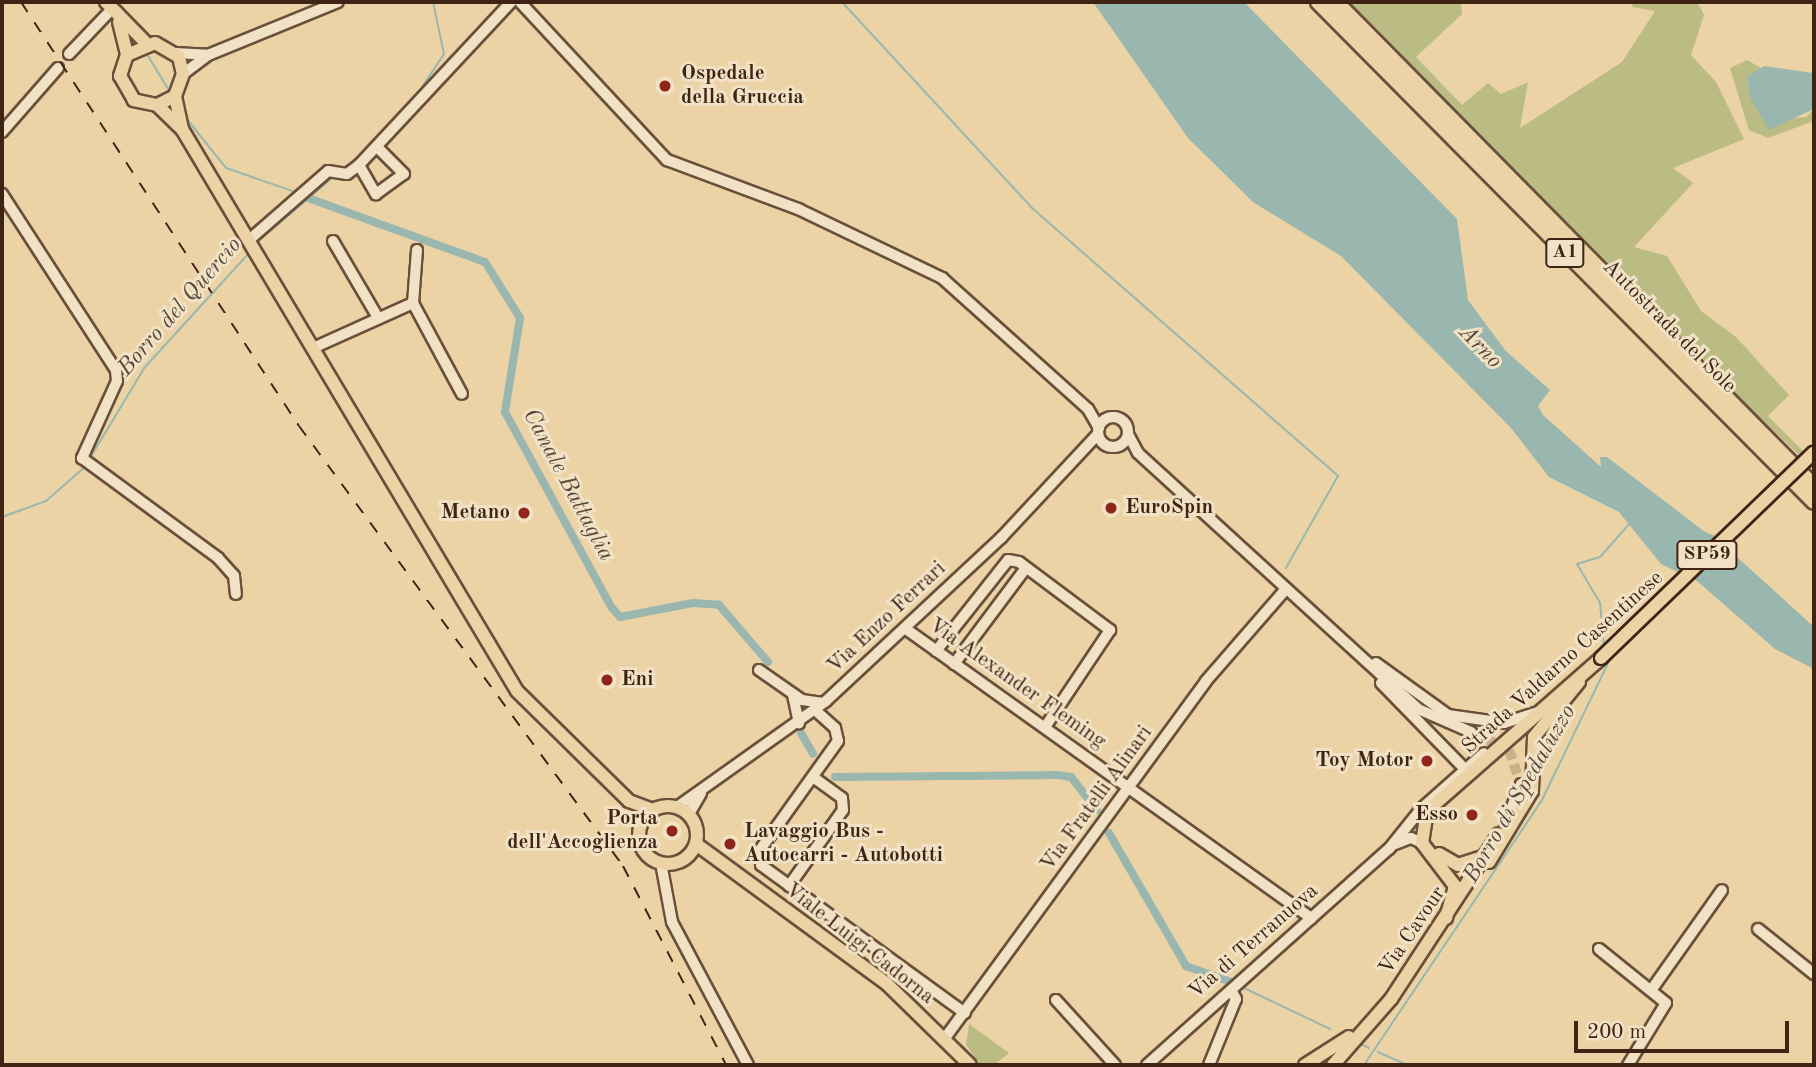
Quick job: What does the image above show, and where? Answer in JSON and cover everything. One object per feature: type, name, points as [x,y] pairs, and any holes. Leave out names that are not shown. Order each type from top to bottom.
[{"type":"highway","name":"Autostrada del Sole","points":[[1318,2],[1814,502]]},
{"type":"highway","name":"Autostrada del Sole","points":[[1336,2],[1814,486]]},
{"type":"main road","points":[[108,6],[119,22],[146,43],[176,53],[183,74],[175,96],[183,129]]},
{"type":"main road","points":[[119,22],[127,55],[124,88],[141,103],[158,105],[175,96]]},
{"type":"main road","points":[[127,55],[146,43]]},
{"type":"main road","points":[[158,105],[183,129],[517,691],[629,801],[641,823],[644,852],[661,863],[688,857],[696,844],[689,814],[677,807],[652,810],[629,801]]},
{"type":"main road","name":"Strada Valdarno Casentinese","points":[[1422,843],[1427,811],[1601,658],[1814,452]]},
{"type":"main road","name":"Via Cavour","points":[[1480,863],[1525,809],[1541,724],[1601,658]]},
{"type":"main road","points":[[1480,863],[1449,862],[1429,840],[1429,824],[1584,676]]},
{"type":"main road","points":[[641,823],[652,810]]},
{"type":"main road","name":"Via Cavour","points":[[1334,1065],[1379,1013],[1446,918],[1499,834]]},
{"type":"main road","points":[[1422,843],[1452,875],[1446,918]]},
{"type":"main road","name":"Viale Luigi Cadorna","points":[[696,844],[886,983],[946,1038],[970,1065]]},
{"type":"main road","name":"Viale Luigi Cadorna","points":[[688,857],[718,861]]},
{"type":"main road","name":"Via Cavour","points":[[1305,1065],[1379,1013]]},
{"type":"street","points":[[183,74],[208,55],[338,2]]},
{"type":"street","points":[[250,240],[328,171],[347,174],[359,165],[511,2]]},
{"type":"street","points":[[520,2],[667,160],[798,209],[942,278],[1087,409],[1108,418],[1121,419],[1138,453],[1418,709],[1471,732]]},
{"type":"street","points":[[69,54],[108,6]]},
{"type":"street","points":[[176,53],[208,55]]},
{"type":"street","points":[[2,132],[58,68]]},
{"type":"street","points":[[359,165],[376,194],[404,174],[377,146]]},
{"type":"street","points":[[2,194],[116,370],[117,380],[82,458],[218,558],[234,576],[236,594]]},
{"type":"street","points":[[333,241],[377,316]]},
{"type":"street","points":[[417,250],[412,303],[462,394]]},
{"type":"street","points":[[313,348],[377,316],[412,303]]},
{"type":"street","points":[[1087,409],[1099,431],[1113,446],[1138,453]]},
{"type":"street","name":"Via Enzo Ferrari","points":[[677,807],[799,723],[906,629],[1083,454],[1108,418]]},
{"type":"street","points":[[1083,454],[1113,446],[1128,435]]},
{"type":"street","points":[[936,651],[1008,560],[1025,569],[1110,630],[1045,727]]},
{"type":"street","points":[[954,664],[1025,569]]},
{"type":"street","name":"Via Fratelli Alinari","points":[[946,1038],[1206,681],[1286,589]]},
{"type":"street","name":"Via Alexander Fleming","points":[[906,629],[1130,786],[1311,918]]},
{"type":"street","points":[[1355,650],[1448,715],[1504,723],[1537,712]]},
{"type":"street","points":[[1355,650],[1465,769]]},
{"type":"street","points":[[759,670],[792,694],[819,706],[838,734],[813,777],[758,858],[789,886],[965,1013]]},
{"type":"street","points":[[792,694],[799,723]]},
{"type":"street","name":"Via di Terranuova","points":[[1147,1065],[1389,849],[1465,769],[1516,731]]},
{"type":"street","points":[[789,886],[843,810],[842,798],[813,777]]},
{"type":"street","points":[[1499,834],[1521,785]]},
{"type":"street","points":[[689,814],[701,792]]},
{"type":"street","name":"Via di Terranuova","points":[[1389,849],[1411,838],[1422,843]]},
{"type":"street","points":[[661,863],[672,922],[748,1065]]},
{"type":"street","points":[[1652,989],[1722,890]]},
{"type":"street","points":[[1758,929],[1814,974]]},
{"type":"street","points":[[1599,949],[1652,989],[1665,1007],[1628,1065]]},
{"type":"street","points":[[1209,1065],[1236,999],[1231,990]]},
{"type":"street","points":[[1056,1000],[1115,1065]]},
{"type":"green space","points":[[1347,2],[1461,2],[1462,14],[1416,57],[1462,105],[1488,83],[1501,94],[1528,82],[1520,128],[1622,62],[1655,11],[1632,7],[1633,2],[1697,2],[1704,15],[1691,55],[1716,82],[1744,139],[1673,168],[1693,183],[1634,247],[1667,256],[1701,311],[1736,337],[1789,395],[1768,416],[1803,451],[1799,455],[1699,359]]},
{"type":"green space","points":[[1747,60],[1761,68],[1747,78],[1750,98],[1768,121],[1806,117],[1814,109],[1814,121],[1768,138],[1749,130],[1730,68]]},
{"type":"green space","points":[[969,1024],[1009,1053],[994,1065],[981,1065],[966,1045]]},
{"type":"water","name":"Arno","points":[[1093,2],[1244,2],[1457,219],[1468,300],[1505,350],[1550,390],[1538,406],[1543,415],[1601,467],[1600,457],[1607,457],[1705,532],[1731,542],[1737,557],[1814,627],[1814,669],[1775,649],[1697,581],[1661,564],[1619,512],[1549,477],[1511,428],[1341,256],[1253,202],[1188,138]]},
{"type":"water","points":[[1764,66],[1813,73],[1814,109],[1769,130],[1750,98],[1747,77]]},
{"type":"waterway","name":"Borro del Quercio","points":[[414,99],[444,54],[433,2]]},
{"type":"waterway","points":[[842,2],[1032,208],[1338,476],[1286,568]]},
{"type":"waterway","points":[[148,56],[170,92]]},
{"type":"waterway","points":[[186,118],[226,168],[298,193]]},
{"type":"waterway","name":"Borro del Quercio","points":[[345,168],[363,154]]},
{"type":"waterway","name":"Borro del Quercio","points":[[256,243],[332,178]]},
{"type":"waterway","name":"Canale Battaglia","points":[[308,198],[485,262],[520,318],[505,412],[612,608],[620,617],[693,603],[719,605],[768,662]]},
{"type":"waterway","name":"Borro del Quercio","points":[[90,458],[145,367],[249,253]]},
{"type":"waterway","name":"Borro del Quercio","points":[[2,517],[46,501],[86,466]]},
{"type":"waterway","name":"Borro di Spedaluzzo","points":[[1604,646],[1600,603],[1577,564],[1600,557],[1631,522]]},
{"type":"waterway","name":"Borro di Spedaluzzo","points":[[1364,1065],[1541,802],[1611,657]]},
{"type":"waterway","name":"Canale Battaglia","points":[[801,733],[813,754]]},
{"type":"waterway","points":[[835,777],[1058,775],[1071,777],[1097,810]]},
{"type":"waterway","points":[[1109,833],[1186,966],[1231,982]]},
{"type":"waterway","points":[[1242,987],[1330,1029]]},
{"type":"waterway","points":[[1361,1044],[1369,1048]]},
{"type":"waterway","points":[[1378,1052],[1407,1065]]},
{"type":"tunnel","points":[[1471,732],[1509,750],[1521,784]]},
{"type":"railway","points":[[21,2],[299,426],[623,866],[726,1065]]},
{"type":"place","name":"Ospedale della Gruccia","points":[[665,86]]},
{"type":"place","name":"EuroSpin","points":[[1111,508]]},
{"type":"place","name":"Metano","points":[[524,513]]},
{"type":"place","name":"Eni","points":[[607,680]]},
{"type":"place","name":"Toy Motor","points":[[1427,761]]},
{"type":"place","name":"Esso","points":[[1472,815]]},
{"type":"place","name":"Porta dell'Accoglienza","points":[[672,831]]},
{"type":"place","name":"Lavaggio Bus - Autocarri - Autobotti","points":[[730,844]]}]
